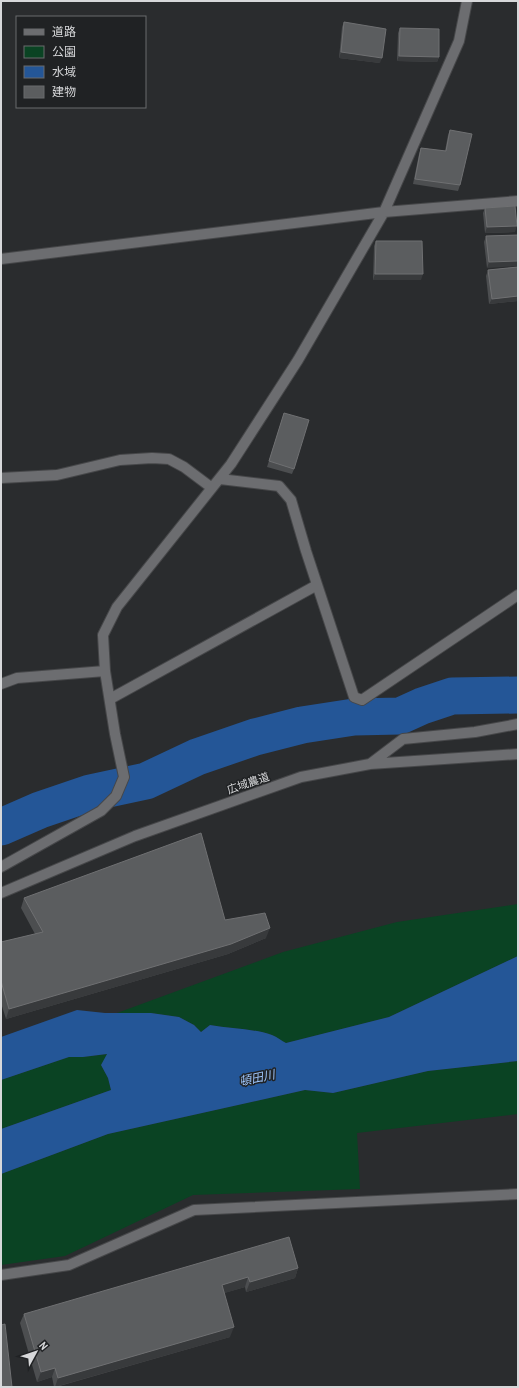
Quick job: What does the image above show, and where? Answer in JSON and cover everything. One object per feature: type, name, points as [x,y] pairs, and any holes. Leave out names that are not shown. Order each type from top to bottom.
[{"type":"street","points":[[1,866],[101,811],[116,796],[124,777],[105,671],[103,635],[116,607],[231,464],[298,360],[384,212],[460,41],[467,1]]},
{"type":"street","points":[[1,259],[384,212],[518,202]]},
{"type":"street","points":[[1,478],[57,474],[120,460],[152,458],[169,459],[184,467],[212,488]]},
{"type":"street","points":[[220,478],[279,486],[292,500],[306,551],[354,697],[362,700],[518,595]]},
{"type":"street","points":[[110,699],[317,585]]},
{"type":"street","points":[[1,684],[17,678],[105,671]]},
{"type":"street","points":[[370,764],[403,739],[475,732],[518,724]]},
{"type":"street","name":"広域農道","points":[[1,893],[135,836],[294,779],[370,764],[518,754]]},
{"type":"street","points":[[1,1275],[69,1265],[194,1210],[518,1194]]},
{"type":"green space","points":[[518,904],[518,956],[389,1017],[286,1043],[272,1035],[226,1027],[210,1025],[201,1032],[194,1025],[179,1017],[151,1013],[117,1013],[283,952],[397,922]]},
{"type":"green space","points":[[108,1054],[101,1065],[108,1078],[111,1090],[1,1129],[1,1080],[69,1057]]},
{"type":"green space","points":[[518,1061],[518,1114],[357,1133],[360,1189],[193,1195],[65,1256],[1,1265],[1,1174],[108,1134],[305,1090],[333,1093],[428,1071]]},
{"type":"water","name":"頓田川","points":[[518,956],[518,1061],[428,1071],[333,1093],[305,1090],[108,1134],[1,1174],[1,1129],[111,1090],[108,1078],[101,1065],[107,1054],[69,1057],[1,1080],[1,1037],[77,1010],[105,1013],[151,1013],[179,1017],[194,1025],[201,1032],[210,1025],[226,1027],[272,1035],[286,1043],[389,1017]]},
{"type":"building","points":[[344,22],[386,29],[382,58],[341,52]]},
{"type":"building","points":[[400,28],[439,29],[439,57],[399,56]]},
{"type":"building","points":[[450,130],[472,134],[460,185],[415,179],[421,148],[446,151]]},
{"type":"building","points":[[515,206],[517,226],[487,227],[485,208]]},
{"type":"building","points":[[518,235],[518,261],[489,262],[486,236]]},
{"type":"building","points":[[376,241],[422,241],[423,274],[375,274]]},
{"type":"building","points":[[518,267],[518,296],[492,299],[488,270]]},
{"type":"building","points":[[284,413],[309,420],[294,469],[269,461]]},
{"type":"building","points":[[201,833],[225,920],[265,913],[270,928],[231,944],[9,1009],[1,981],[1,942],[43,932],[24,898]]},
{"type":"building","points":[[289,1237],[298,1268],[250,1282],[248,1277],[222,1285],[234,1327],[58,1378],[55,1368],[41,1372],[24,1314]]},
{"type":"building","points":[[5,1324],[12,1387],[1,1387],[1,1325]]},
{"type":"waterway","points":[[1,827],[40,810],[90,793],[146,781],[197,757],[255,737],[302,725],[354,717],[400,716],[422,706],[452,696],[518,695]]}]
